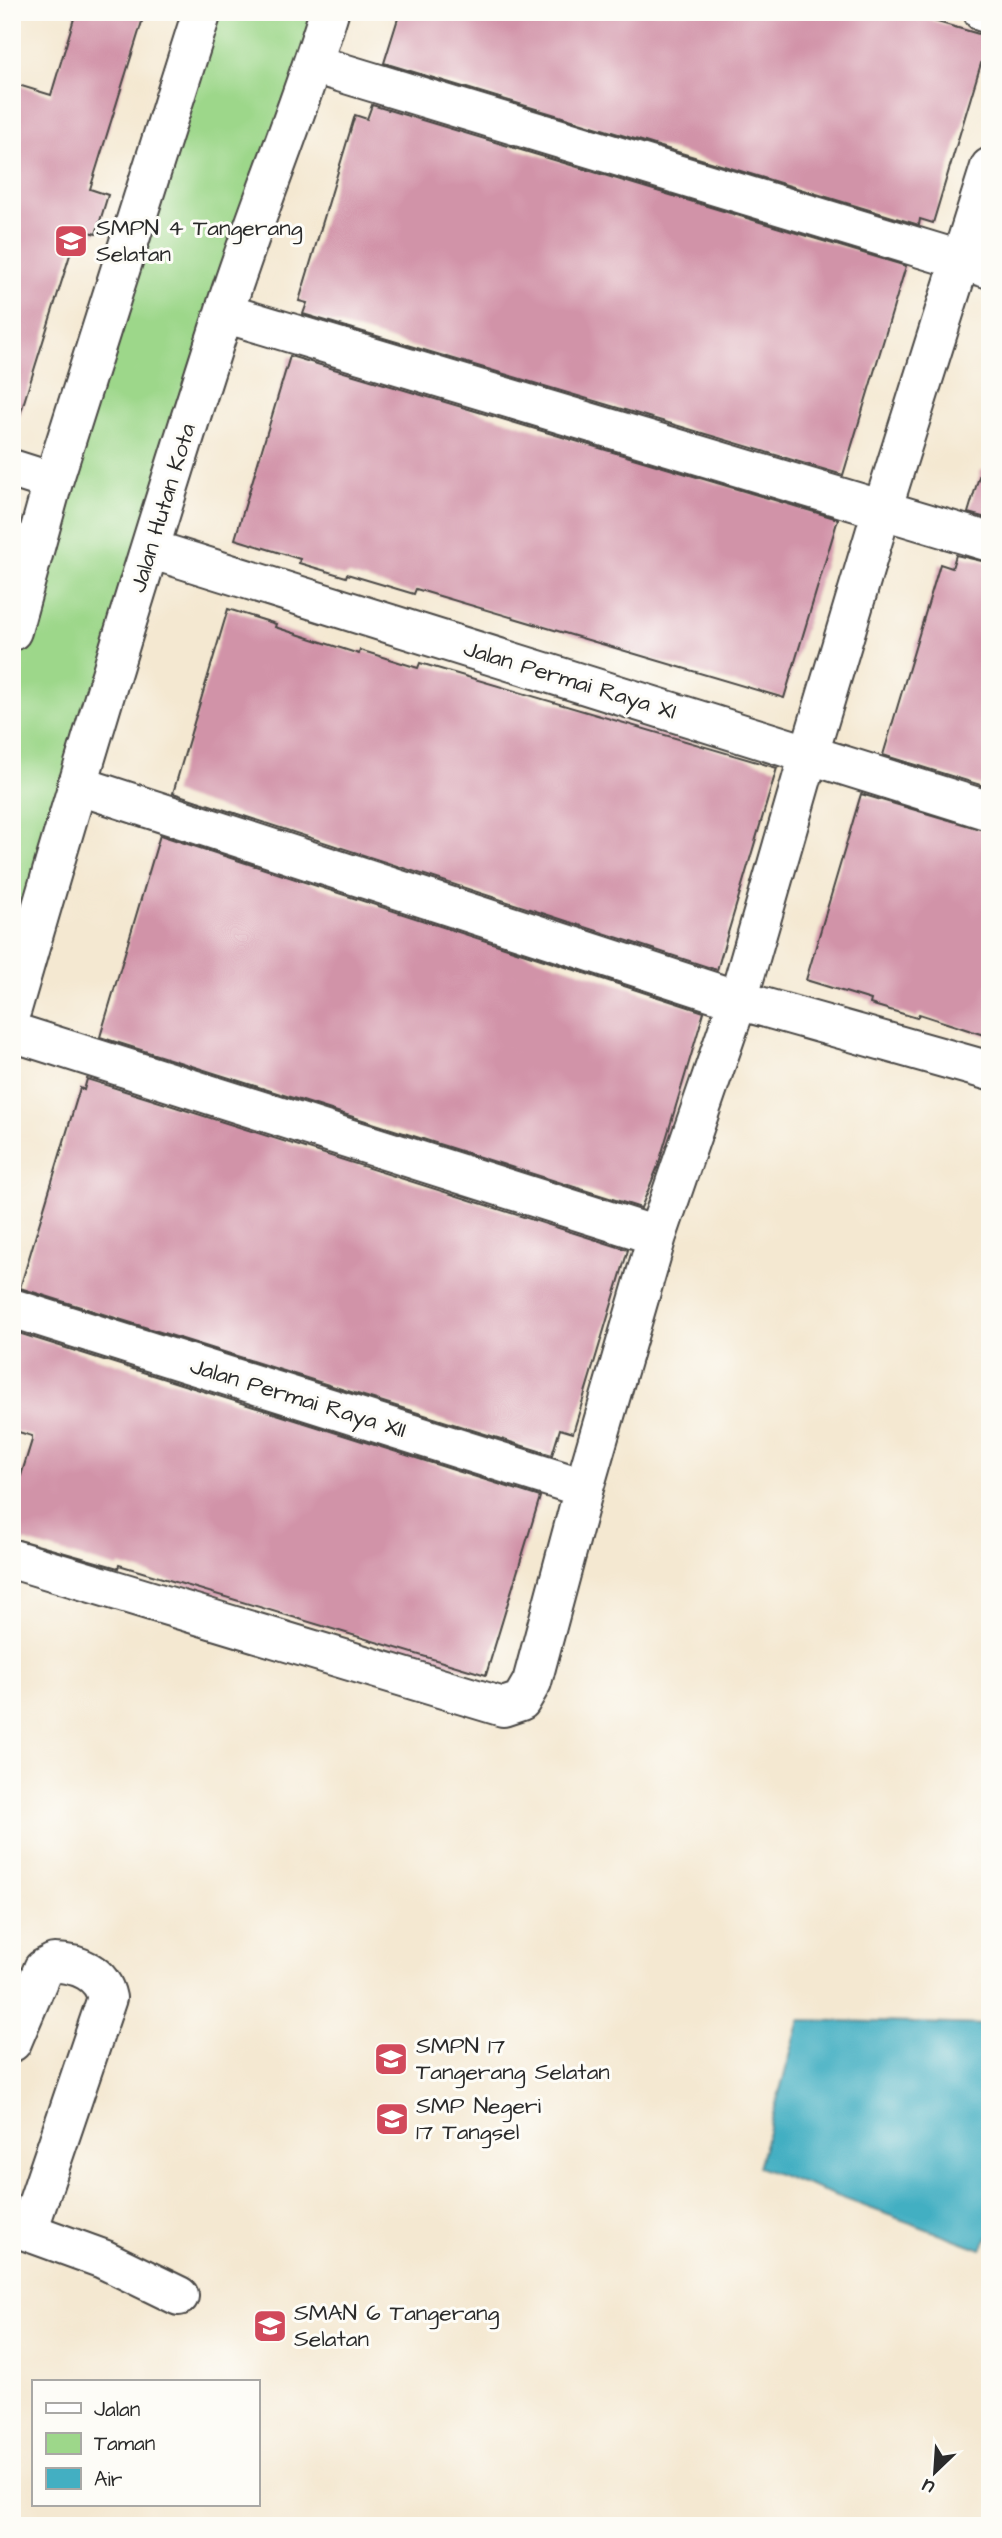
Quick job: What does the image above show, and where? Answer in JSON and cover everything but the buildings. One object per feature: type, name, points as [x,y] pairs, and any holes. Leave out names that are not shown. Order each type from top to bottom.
[{"type":"street","points":[[12,631],[53,482],[202,12]]},
{"type":"street","name":"Jalan Hutan Kota","points":[[12,1009],[77,785],[224,313],[329,12]]},
{"type":"street","points":[[983,12],[990,14]]},
{"type":"street","points":[[313,64],[975,265]]},
{"type":"street","points":[[12,1559],[503,1707],[521,1701],[532,1682],[584,1488],[657,1237],[738,1000],[882,510],[975,265],[990,167]]},
{"type":"street","points":[[224,313],[990,542]]},
{"type":"street","points":[[12,469],[53,482]]},
{"type":"street","name":"Jalan Permai Raya XI","points":[[150,549],[990,811]]},
{"type":"street","points":[[77,785],[738,1000],[990,1071]]},
{"type":"street","points":[[12,1032],[657,1237]]},
{"type":"street","name":"Jalan Permai Raya XII","points":[[12,1308],[584,1488]]},
{"type":"street","points":[[12,2042],[43,1969],[54,1963],[82,1968],[97,1978],[105,1988],[107,1998],[20,2229],[103,2259],[180,2296]]},
{"type":"green space","points":[[209,12],[325,12],[12,1047],[12,663],[61,488]]},
{"type":"water","points":[[800,2020],[990,2025],[990,2235],[981,2249],[758,2167]]},
{"type":"place","name":"SMPN 4 Tangerang Selatan","points":[[71,241]]},
{"type":"place","name":"SMPN 17 Tangerang Selatan","points":[[391,2059]]},
{"type":"place","name":"SMP Negeri 17 Tangsel","points":[[392,2119]]},
{"type":"place","name":"SMAN 6 Tangerang Selatan","points":[[270,2326]]}]
